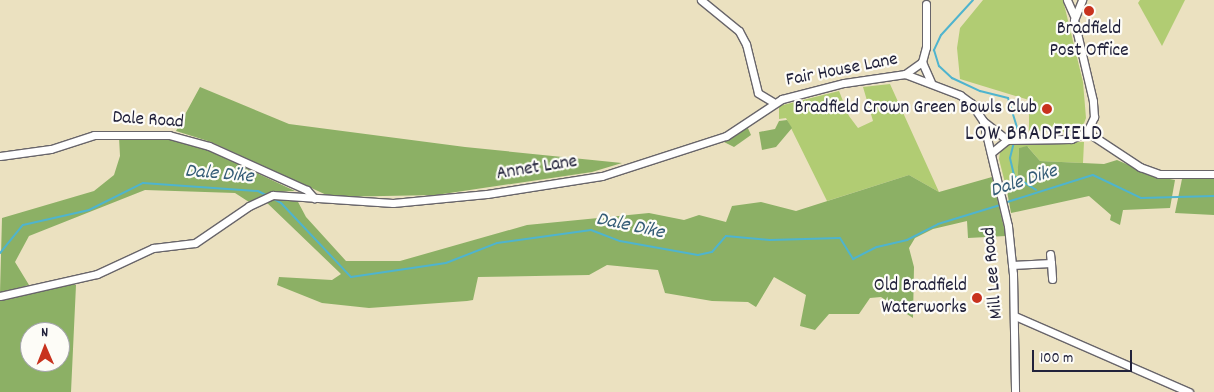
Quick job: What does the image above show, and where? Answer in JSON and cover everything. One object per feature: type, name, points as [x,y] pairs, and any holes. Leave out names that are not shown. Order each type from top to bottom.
[{"type":"street","points":[[701,0],[739,31],[746,44],[758,93],[755,114]]},
{"type":"street","points":[[992,153],[1007,140],[1071,139],[1087,132],[1094,117],[1093,101],[1074,16],[1067,0]]},
{"type":"street","points":[[1074,16],[1082,0]]},
{"type":"street","points":[[926,4],[926,47],[922,62],[931,82]]},
{"type":"street","points":[[905,74],[922,62]]},
{"type":"street","name":"Fair House Lane","points":[[755,114],[774,102],[844,83],[905,74],[931,82],[960,95],[971,103],[983,121],[992,153]]},
{"type":"street","points":[[758,93],[774,102]]},
{"type":"street","name":"Annet Lane","points":[[0,296],[97,274],[152,248],[195,243],[263,198],[273,195],[353,203],[414,202],[602,176],[653,157],[713,142],[726,136],[755,114]]},
{"type":"street","points":[[983,121],[1007,140]]},
{"type":"street","points":[[1087,132],[1140,167],[1159,174],[1214,174]]},
{"type":"street","name":"Dale Road","points":[[0,156],[51,149],[94,135],[169,135],[209,146],[307,190],[314,198]]},
{"type":"street","name":"Mill Lee Road","points":[[992,153],[1004,207],[1012,265],[1015,316],[1015,392]]},
{"type":"street","points":[[1050,254],[1052,279]]},
{"type":"street","points":[[1012,265],[1051,262]]},
{"type":"street","points":[[1015,316],[1189,392]]},
{"type":"green space","points":[[983,0],[1063,0],[1083,82],[1086,118],[1083,126],[1076,132],[1029,131],[1029,100],[960,79],[957,48],[960,28]]},
{"type":"green space","points":[[1140,0],[1185,0],[1162,46],[1138,3]]},
{"type":"green space","points":[[890,84],[939,192],[909,175],[827,201],[786,118],[779,119],[779,106],[839,91],[849,116],[858,128],[873,121],[863,87]]},
{"type":"green space","points":[[200,87],[289,124],[465,147],[622,163],[592,172],[436,195],[331,197],[211,142],[176,131]]},
{"type":"green space","points":[[787,120],[792,128],[776,147],[762,150],[759,132],[775,129],[779,121]]},
{"type":"green space","points":[[747,126],[751,135],[734,147],[724,142]]},
{"type":"green space","points":[[119,137],[167,139],[208,150],[295,191],[270,192],[249,202],[235,193],[145,190],[29,236],[15,262],[29,285],[0,293],[2,218],[94,191],[114,175],[120,156]]},
{"type":"green space","points":[[1084,142],[1083,163],[1040,161],[1028,147],[1019,148],[1017,186],[1007,191],[999,159],[1000,152],[1008,143]]},
{"type":"green space","points":[[1027,146],[1040,161],[1104,164],[1117,160],[1154,176],[1175,180],[1170,208],[1123,210],[1120,225],[1110,220],[1111,215],[1089,196],[1011,213],[1007,191],[1017,185],[1019,148]]},
{"type":"green space","points":[[909,175],[939,192],[992,177],[1006,236],[968,238],[967,221],[933,229],[915,238],[909,248],[914,267],[913,318],[881,297],[870,298],[859,314],[829,314],[815,330],[800,326],[806,295],[774,277],[756,307],[748,302],[712,301],[665,293],[658,270],[607,265],[589,275],[478,277],[473,300],[467,301],[369,308],[322,303],[277,285],[279,277],[332,280],[341,274],[264,200],[274,197],[297,200],[306,217],[346,261],[400,261],[527,225],[649,213],[684,220],[699,215],[726,222],[732,206],[761,202],[796,211]]},
{"type":"green space","points":[[1214,178],[1214,215],[1175,213],[1182,179]]},
{"type":"green space","points":[[67,283],[76,285],[71,392],[0,392],[0,299]]},
{"type":"waterway","points":[[973,0],[941,35],[934,50],[939,66],[952,78],[980,91],[1008,98],[1018,130],[1015,138]]},
{"type":"waterway","points":[[1014,142],[1010,158],[1014,176],[1036,190]]},
{"type":"waterway","name":"Dale Dike","points":[[1004,203],[1093,175],[1141,198],[1214,196]]},
{"type":"waterway","name":"Dale Dike","points":[[0,253],[23,225],[89,210],[143,183],[258,191],[268,196]]},
{"type":"waterway","name":"Dale Dike","points":[[272,198],[281,203],[351,277],[446,263],[497,243],[591,230],[620,241],[698,255],[712,252],[726,236],[770,240],[840,238],[853,259],[877,247],[907,240],[938,224],[1000,205]]},
{"type":"place","name":"Bradfield Post Office","points":[[1089,11]]},
{"type":"place","name":"Bradfield Crown Green Bowls Club","points":[[1047,109]]},
{"type":"place","name":"Old Bradfield Waterworks","points":[[977,298]]},
{"type":"district","name":"LOW BRADFIELD","points":[[1034,135]]}]
